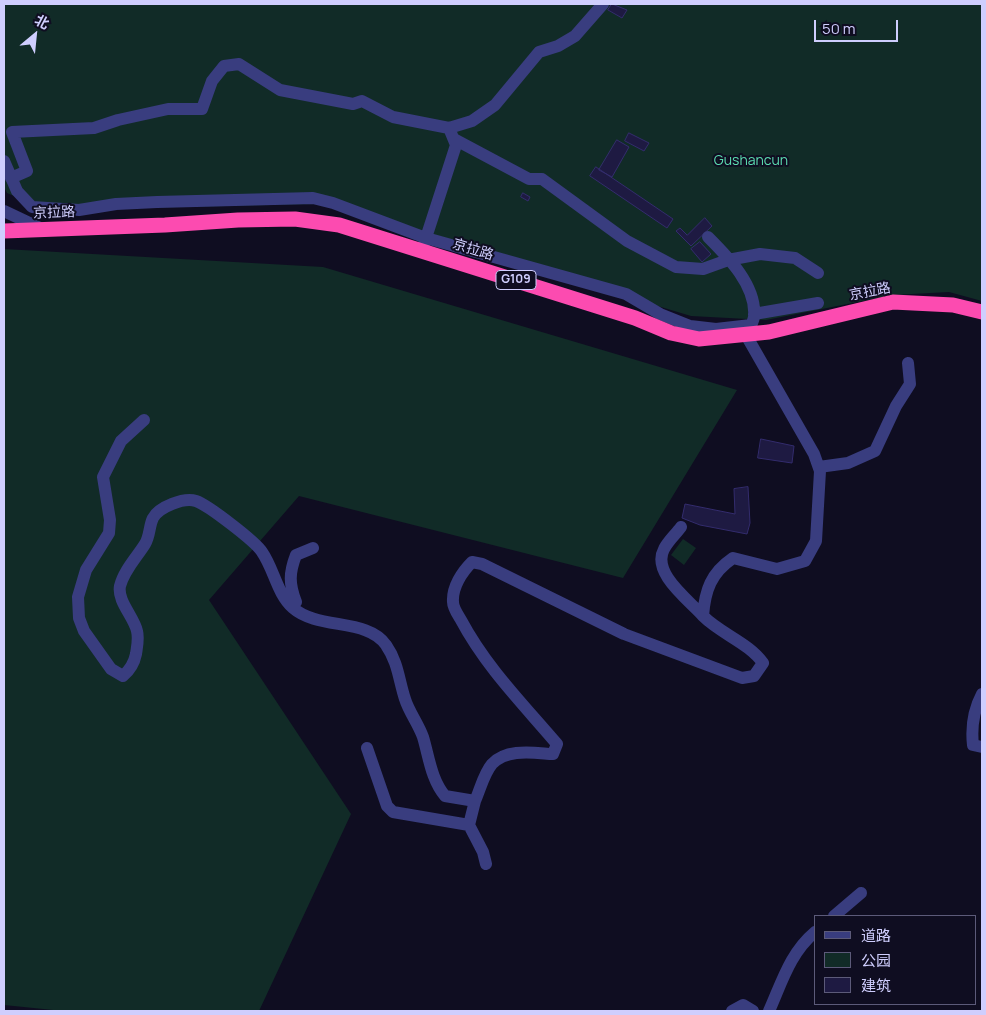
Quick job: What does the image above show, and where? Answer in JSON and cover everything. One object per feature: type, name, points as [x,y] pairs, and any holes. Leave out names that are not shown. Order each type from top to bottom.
[{"type":"highway","name":"京拉路","points":[[4,231],[295,219],[339,225],[424,244],[635,318],[671,333],[698,339],[750,325],[769,332],[893,302],[954,305],[982,312]]},
{"type":"street","points":[[451,134],[495,105],[539,52],[558,46],[575,36],[603,4]]},
{"type":"street","points":[[11,178],[27,172],[8,132],[94,128],[118,120],[168,109],[202,109],[212,81],[224,66],[239,64],[280,90],[353,104],[362,101],[393,117],[451,134],[529,179],[542,179],[627,241],[676,268],[703,269],[728,260],[760,254],[795,258],[818,273]]},
{"type":"street","points":[[424,244],[456,145],[451,134]]},
{"type":"street","points":[[4,161],[17,191],[32,207],[79,210],[116,204],[313,198],[333,204],[424,244],[626,294],[660,314],[690,326],[716,328],[750,325],[818,303]]},
{"type":"street","points":[[4,211],[44,230]]},
{"type":"street","points":[[703,616],[706,590],[712,577],[733,558],[777,569],[805,561],[816,541],[819,467],[750,325],[753,298],[747,284],[708,237]]},
{"type":"street","points":[[819,467],[848,463],[875,451],[896,406],[910,384],[908,363]]},
{"type":"street","points":[[144,420],[121,441],[103,477],[110,520],[109,533],[86,570],[78,597],[79,618],[111,669],[123,676],[129,671],[134,661],[138,644],[137,631],[120,594],[124,575],[146,542],[153,519],[158,512],[179,501],[196,501],[216,513],[262,551],[277,584],[293,608],[313,619],[364,630],[385,643],[394,659],[405,700],[422,735],[436,785],[445,796],[475,801]]},
{"type":"street","points":[[486,864],[483,852],[469,825],[475,801],[491,765],[502,757],[521,752],[553,754],[557,744],[494,672],[466,630],[452,604],[455,586],[463,571],[472,562],[482,564],[624,634],[742,678],[754,676],[761,670],[763,663],[758,656],[715,628],[668,578],[661,563],[664,550],[681,527]]},
{"type":"street","points":[[299,612],[289,585],[291,569],[296,555],[313,548]]},
{"type":"street","points":[[982,694],[974,708],[977,732],[973,745],[982,747]]},
{"type":"street","points":[[367,748],[387,806],[393,812],[469,825]]},
{"type":"street","points":[[835,915],[860,893]]},
{"type":"street","points":[[769,1011],[791,959],[803,942],[814,933]]},
{"type":"street","points":[[732,1011],[743,1005],[752,1011]]},
{"type":"green space","name":"Gushancun","points":[[4,4],[982,4],[982,301],[949,292],[893,295],[766,320],[691,316],[318,204],[46,210],[7,193],[4,187]]},
{"type":"green space","points":[[4,249],[323,267],[737,390],[623,578],[299,496],[209,600],[351,814],[259,1011],[63,1011],[4,1005]]},
{"type":"green space","points":[[683,539],[696,548],[684,565],[671,555]]},
{"type":"building","points":[[612,4],[627,10],[622,18],[608,10]]},
{"type":"building","points":[[629,133],[649,143],[644,151],[625,141]]},
{"type":"building","points":[[617,140],[629,147],[612,177],[599,170]]},
{"type":"building","points":[[596,167],[673,219],[667,228],[590,176]]},
{"type":"building","points":[[523,193],[530,197],[528,201],[521,197]]},
{"type":"building","points":[[705,218],[712,226],[691,246],[676,231],[680,228],[687,235]]},
{"type":"building","points":[[700,242],[711,254],[702,262],[691,249]]},
{"type":"building","points":[[761,439],[794,446],[792,463],[758,458]]},
{"type":"building","points":[[748,487],[750,523],[747,534],[700,525],[682,518],[685,504],[735,514],[734,489]]}]
